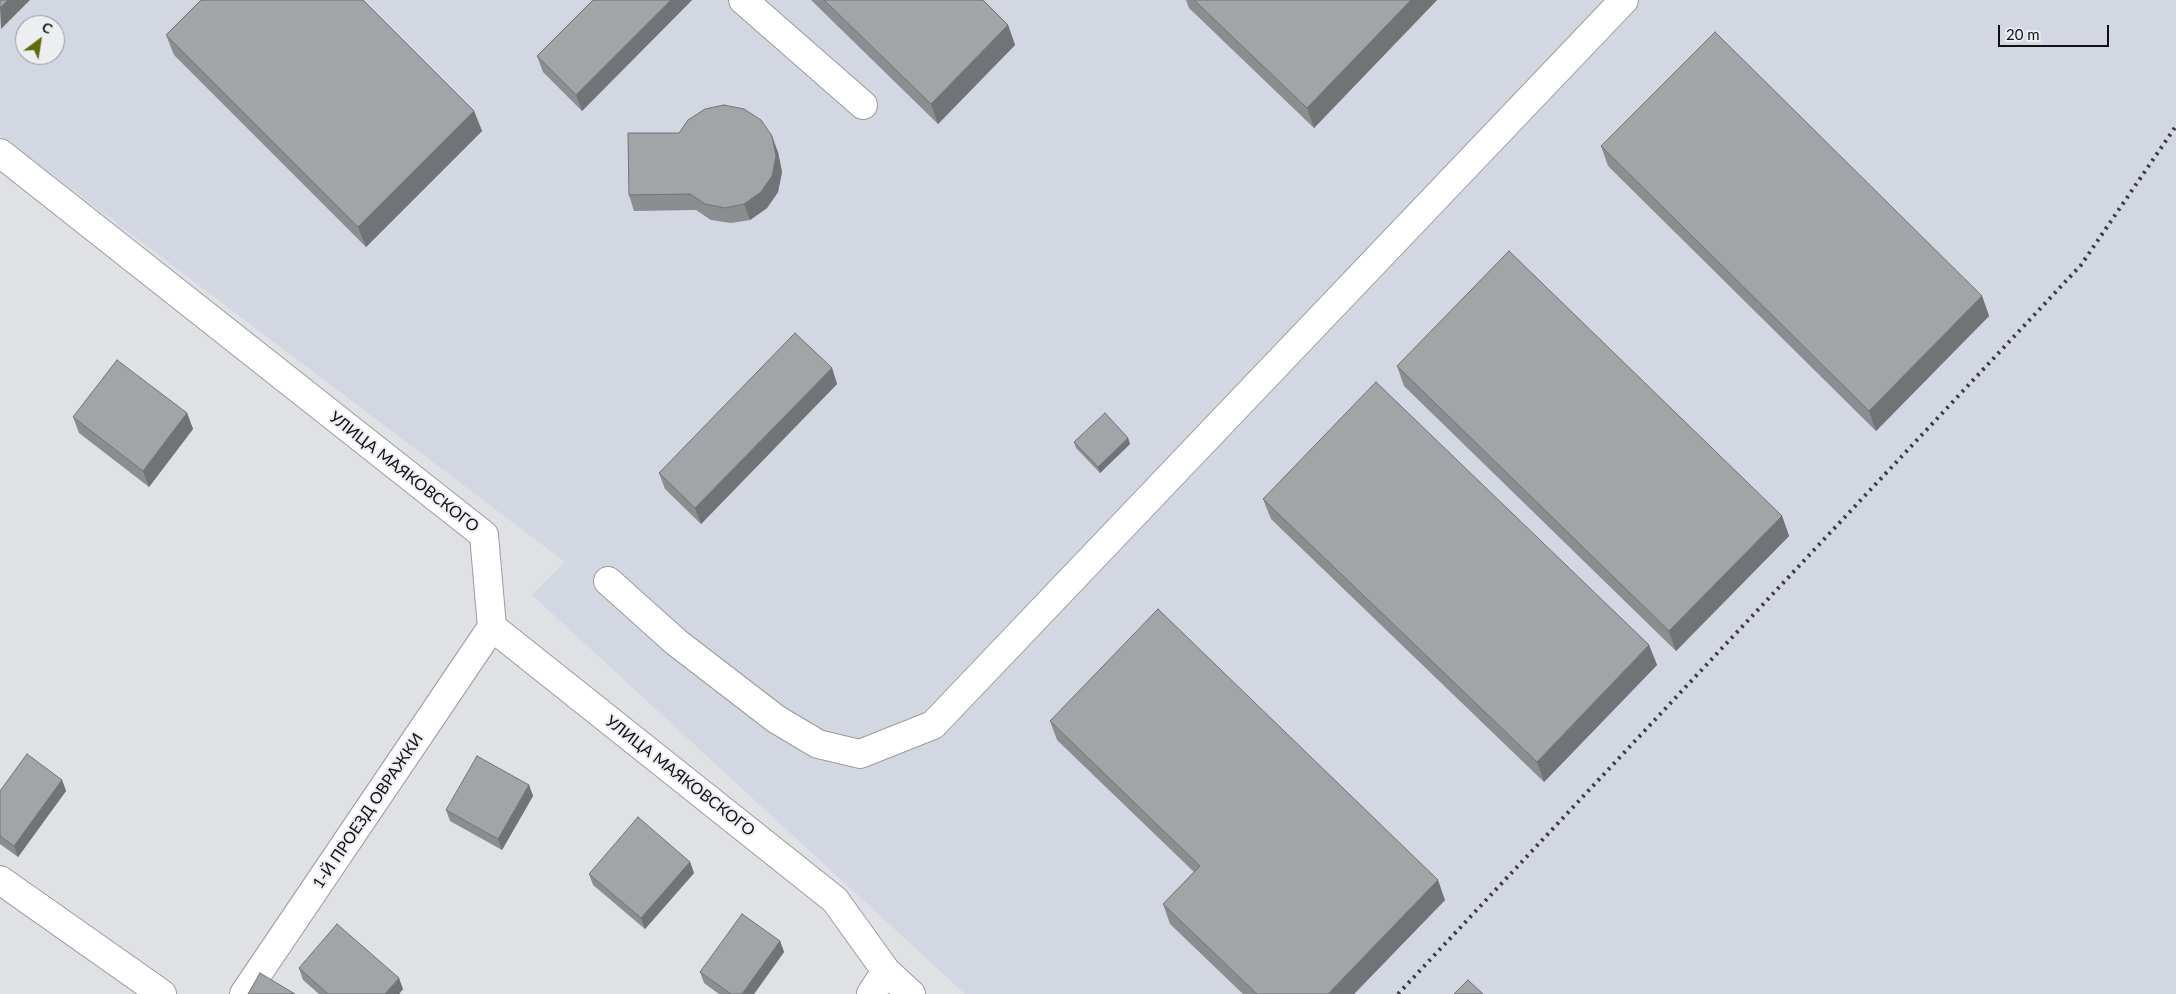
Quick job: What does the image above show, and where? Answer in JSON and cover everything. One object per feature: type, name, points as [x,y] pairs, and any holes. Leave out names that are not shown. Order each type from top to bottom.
[{"type":"street","points":[[743,0],[863,105]]},
{"type":"street","points":[[608,581],[676,642],[776,719],[818,744],[860,754],[932,725],[1624,0]]},
{"type":"street","name":"УЛИЦА МАЯКОВСКОГО","points":[[0,153],[484,535],[492,627],[835,900],[886,971],[911,994]]},
{"type":"street","name":"1-Й ПРОЕЗД ОВРАЖКИ","points":[[244,994],[492,627]]},
{"type":"street","points":[[0,880],[162,994]]},
{"type":"street","points":[[871,994],[886,971]]},
{"type":"shaded area","points":[[0,0],[2176,0],[2176,994],[965,994],[532,595],[565,562],[0,135]]},
{"type":"building","points":[[0,0],[8,0],[0,8]]},
{"type":"building","points":[[201,0],[363,0],[474,111],[358,227],[166,35]]},
{"type":"building","points":[[593,0],[671,0],[576,95],[537,56]]},
{"type":"building","points":[[824,0],[983,0],[1008,25],[931,104]]},
{"type":"building","points":[[1194,0],[1411,0],[1307,108]]},
{"type":"building","points":[[1715,32],[1982,296],[1869,411],[1601,146]]},
{"type":"building","points":[[724,105],[744,109],[761,120],[772,136],[776,156],[772,176],[761,192],[744,204],[725,208],[705,204],[690,194],[629,195],[628,133],[679,133],[688,120],[705,109]]},
{"type":"building","points":[[1509,251],[1782,516],[1669,631],[1397,366]]},
{"type":"building","points":[[795,333],[832,368],[695,508],[659,473]]},
{"type":"building","points":[[117,360],[187,413],[143,471],[73,417]]},
{"type":"building","points":[[1376,382],[1649,645],[1537,762],[1263,499]]},
{"type":"building","points":[[1105,413],[1128,438],[1098,467],[1074,442]]},
{"type":"building","points":[[1158,609],[1438,880],[1328,994],[1257,994],[1163,904],[1200,866],[1050,721]]},
{"type":"building","points":[[27,754],[62,780],[14,846],[0,836],[0,791]]},
{"type":"building","points":[[477,756],[529,785],[498,839],[446,810]]},
{"type":"building","points":[[638,817],[690,862],[641,918],[589,874]]},
{"type":"building","points":[[742,914],[780,941],[742,994],[731,994],[700,972]]},
{"type":"building","points":[[337,924],[399,978],[385,994],[328,994],[299,968]]},
{"type":"building","points":[[260,973],[295,994],[248,994]]},
{"type":"building","points":[[1468,980],[1483,994],[1454,994]]},
{"type":"railway","points":[[1398,994],[2081,265],[2176,126]]}]
